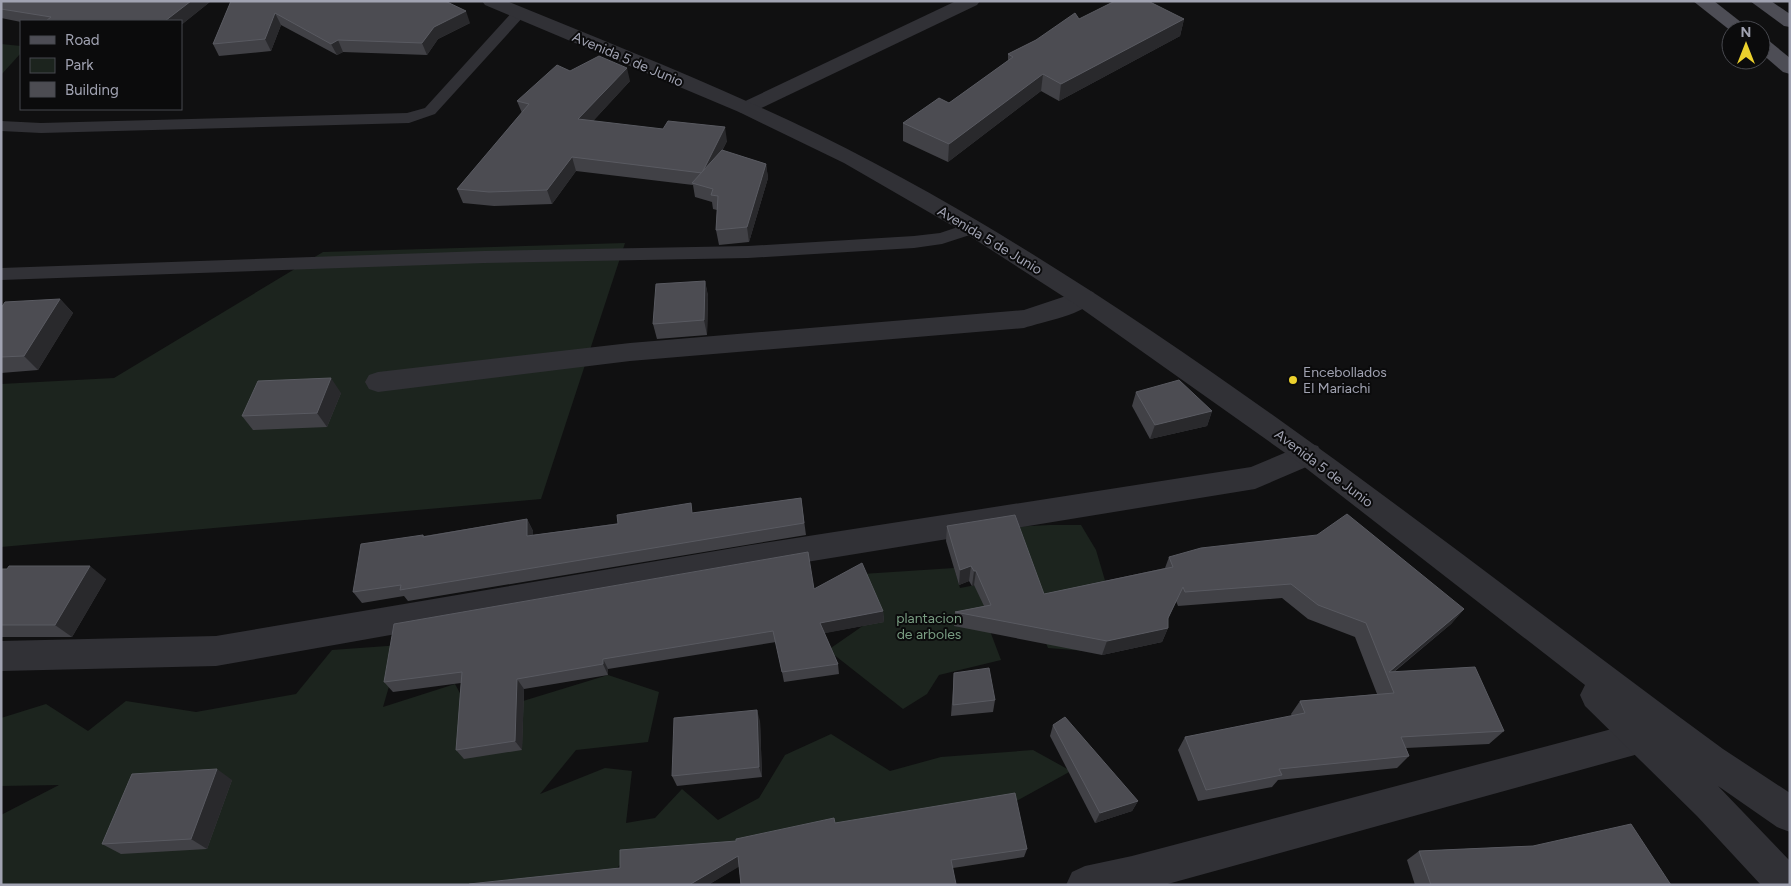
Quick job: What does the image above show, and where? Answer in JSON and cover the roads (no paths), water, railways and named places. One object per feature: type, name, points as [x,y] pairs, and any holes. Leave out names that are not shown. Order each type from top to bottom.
[{"type":"main road","points":[[1702,1],[1728,20]]},
{"type":"main road","points":[[1758,1],[1790,22]]},
{"type":"main road","points":[[1771,52],[1790,68]]},
{"type":"street","name":"Avenida 5 de Junio","points":[[491,1],[746,108],[851,159],[972,228],[1084,298],[1308,454],[1443,558]]},
{"type":"street","points":[[746,108],[971,1]]},
{"type":"street","points":[[378,382],[630,352],[1024,319],[1058,310],[1084,298]]},
{"type":"street","points":[[1,656],[216,651],[751,558],[1255,478],[1308,454]]},
{"type":"street","points":[[1443,558],[1548,648],[1642,737],[1710,803],[1787,885]]},
{"type":"street","points":[[1443,558],[1634,704],[1712,761],[1790,814]]},
{"type":"street","points":[[1085,885],[1134,880],[1642,737]]},
{"type":"lane","points":[[1,126],[51,128],[409,118],[430,111],[519,13]]},
{"type":"lane","points":[[1,274],[484,257],[748,252],[914,242],[942,238],[972,228]]},
{"type":"place","name":"Encebollados El Mariachi","points":[[1293,380]]},
{"type":"park label","name":"plantacion de arboles","points":[[929,626]]}]
